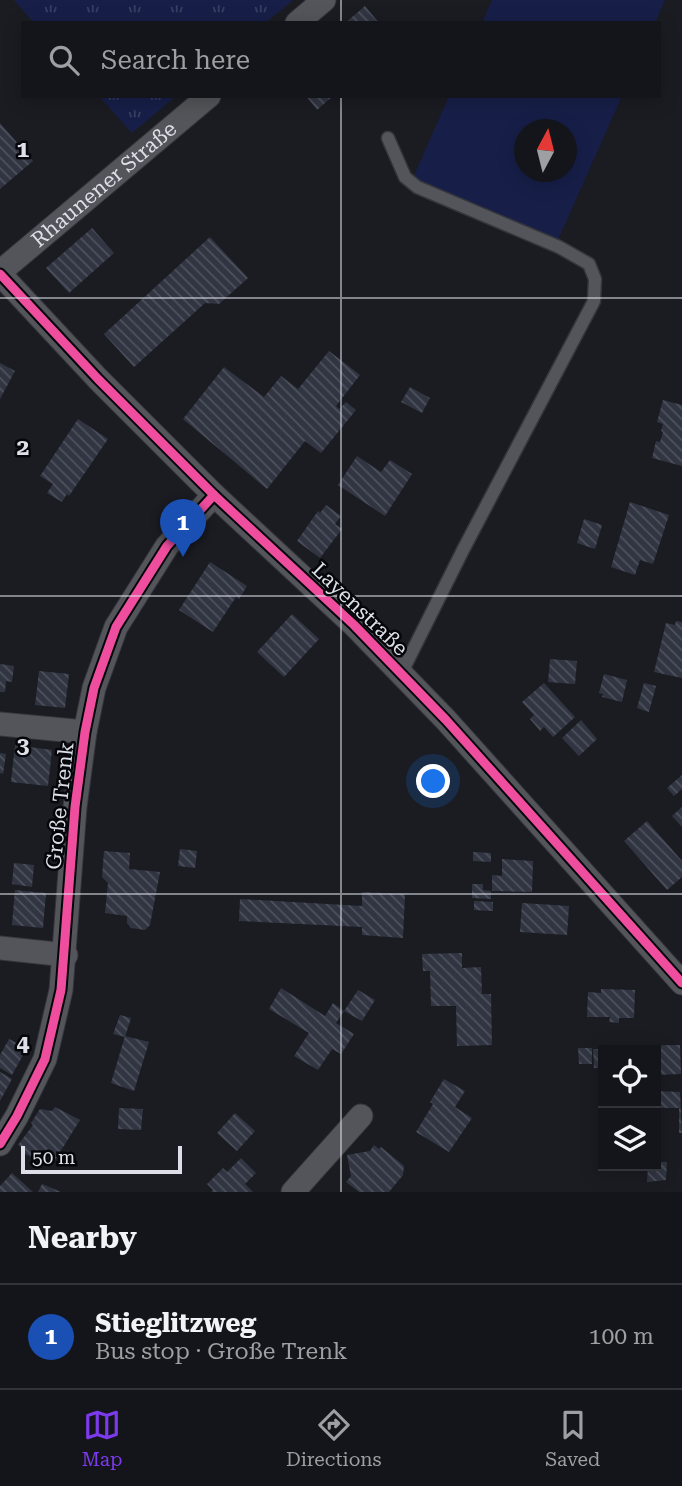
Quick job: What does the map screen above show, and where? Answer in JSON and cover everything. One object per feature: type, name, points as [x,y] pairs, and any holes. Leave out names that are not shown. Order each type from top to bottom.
[{"type":"street","points":[[299,21],[324,0]]},
{"type":"street","name":"Rhaunener Straße","points":[[0,273],[207,98]]},
{"type":"street","name":"Layenstraße","points":[[0,273],[98,379],[214,495],[354,625],[446,720],[682,983]]},
{"type":"street","name":"Große Trenk","points":[[0,1144],[18,1116],[45,1059],[61,990],[66,955],[75,807],[94,688],[116,627],[167,547],[214,495]]},
{"type":"street","points":[[0,724],[85,732]]},
{"type":"street","points":[[0,948],[66,955]]},
{"type":"street","points":[[293,1192],[361,1115]]},
{"type":"lane","points":[[388,138],[405,177],[417,187],[559,247],[589,264],[595,279],[594,301],[401,674]]},
{"type":"green space","points":[[14,0],[293,0],[267,21],[32,21]]},
{"type":"green space","points":[[492,0],[665,0],[656,21],[483,21]]},
{"type":"green space","points":[[101,98],[174,98],[132,133]]},
{"type":"green space","points":[[448,98],[621,98],[557,242],[413,178]]},
{"type":"building","points":[[365,6],[377,21],[347,21]]},
{"type":"building","points":[[308,98],[331,98],[317,110]]},
{"type":"building","points":[[0,123],[33,161],[0,189]]},
{"type":"building","points":[[92,228],[114,253],[69,293],[46,268]]},
{"type":"building","points":[[210,237],[248,278],[219,304],[205,303],[134,367],[104,334]]},
{"type":"building","points":[[329,351],[360,375],[336,406],[339,409],[346,402],[356,410],[321,453],[305,441],[267,489],[183,419],[224,367],[264,397],[281,376],[298,389]]},
{"type":"building","points":[[0,363],[15,371],[0,399]]},
{"type":"building","points":[[410,387],[430,398],[422,413],[401,402]]},
{"type":"building","points":[[663,400],[682,405],[682,466],[652,458],[656,441],[660,442],[663,432],[663,424],[657,422]]},
{"type":"building","points":[[78,419],[108,439],[69,496],[67,494],[62,502],[47,493],[53,484],[40,476]]},
{"type":"building","points":[[357,456],[381,472],[390,460],[412,474],[385,516],[338,485]]},
{"type":"building","points":[[630,502],[669,515],[653,564],[640,560],[635,575],[611,567]]},
{"type":"building","points":[[326,505],[341,516],[335,524],[342,529],[320,558],[297,541],[318,511],[320,513]]},
{"type":"building","points":[[584,519],[602,525],[595,549],[577,543]]},
{"type":"building","points":[[210,562],[247,586],[239,599],[236,597],[213,632],[179,610]]},
{"type":"building","points":[[292,614],[319,639],[284,677],[257,652]]},
{"type":"building","points":[[676,621],[682,622],[682,678],[654,672],[666,623],[675,625]]},
{"type":"building","points":[[550,659],[577,661],[575,684],[548,682]]},
{"type":"building","points":[[0,664],[14,666],[12,682],[6,681],[5,692],[0,692]]},
{"type":"building","points":[[39,671],[69,674],[65,708],[35,705]]},
{"type":"building","points":[[604,674],[627,680],[622,702],[602,697],[603,694],[599,693]]},
{"type":"building","points":[[544,683],[575,717],[553,737],[544,727],[540,731],[530,719],[534,715],[522,702]]},
{"type":"building","points":[[644,683],[656,686],[649,712],[637,708]]},
{"type":"building","points":[[581,720],[597,739],[579,756],[562,738]]},
{"type":"building","points":[[15,745],[52,750],[48,786],[11,782]]},
{"type":"building","points":[[0,753],[6,754],[3,774],[0,773]]},
{"type":"building","points":[[682,775],[682,789],[674,796],[667,788]]},
{"type":"building","points":[[682,807],[682,827],[672,816]]},
{"type":"building","points":[[647,821],[682,861],[682,877],[667,890],[624,841]]},
{"type":"building","points":[[180,849],[197,851],[195,868],[178,866]]},
{"type":"building","points":[[104,851],[130,853],[129,869],[160,872],[150,925],[145,930],[131,928],[127,923],[127,916],[105,913],[108,883],[102,877]]},
{"type":"building","points":[[473,852],[491,853],[491,862],[473,861]]},
{"type":"building","points":[[502,859],[533,861],[532,892],[492,891],[492,875],[502,876]]},
{"type":"building","points":[[14,863],[34,865],[32,887],[12,884]]},
{"type":"building","points":[[472,884],[483,884],[483,890],[491,891],[491,899],[472,898]]},
{"type":"building","points":[[15,890],[46,893],[43,928],[12,925]]},
{"type":"building","points":[[362,892],[405,894],[403,938],[362,935],[362,927],[239,921],[240,899],[362,906]]},
{"type":"building","points":[[474,901],[493,902],[493,911],[474,910]]},
{"type":"building","points":[[522,903],[569,906],[567,935],[520,932]]},
{"type":"building","points":[[462,953],[462,968],[481,967],[482,994],[491,994],[492,1045],[457,1046],[456,1006],[431,1006],[430,971],[423,971],[422,954]]},
{"type":"building","points":[[281,988],[325,1016],[333,1003],[344,1011],[336,1023],[354,1034],[341,1054],[332,1049],[318,1070],[294,1056],[309,1033],[269,1009]]},
{"type":"building","points":[[601,989],[635,990],[634,1018],[619,1018],[619,1023],[609,1022],[610,1017],[587,1017],[588,992],[601,993]]},
{"type":"building","points":[[358,990],[375,1000],[362,1021],[344,1011]]},
{"type":"building","points":[[120,1015],[131,1018],[125,1037],[113,1034]]},
{"type":"building","points":[[125,1036],[149,1042],[134,1091],[111,1083]]},
{"type":"building","points":[[9,1039],[27,1048],[12,1075],[0,1068],[0,1055]]},
{"type":"building","points":[[661,1045],[680,1045],[681,1074],[661,1075]]},
{"type":"building","points":[[578,1048],[592,1048],[592,1064],[579,1064]]},
{"type":"building","points":[[593,1049],[598,1049],[598,1068],[594,1068]]},
{"type":"building","points":[[0,1072],[12,1079],[0,1101]]},
{"type":"building","points":[[444,1079],[465,1091],[455,1107],[472,1118],[449,1152],[416,1132]]},
{"type":"building","points":[[661,1091],[680,1092],[682,1133],[679,1133],[679,1108],[661,1108]]},
{"type":"building","points":[[55,1107],[80,1120],[52,1165],[43,1160],[41,1163],[22,1152],[24,1149],[18,1145],[33,1125],[31,1123],[40,1109],[52,1111]]},
{"type":"building","points":[[119,1108],[143,1109],[141,1130],[118,1129]]},
{"type":"building","points":[[235,1113],[255,1131],[237,1151],[217,1133]]},
{"type":"building","points":[[374,1145],[379,1149],[381,1147],[404,1166],[403,1175],[389,1192],[359,1192],[346,1182],[351,1176],[347,1155],[370,1151]]},
{"type":"building","points":[[241,1158],[256,1173],[245,1184],[253,1192],[211,1192],[213,1190],[207,1184],[223,1168],[227,1172]]},
{"type":"building","points":[[661,1162],[667,1162],[666,1180],[647,1182],[648,1171],[661,1171]]},
{"type":"building","points":[[12,1173],[33,1192],[0,1192],[0,1186]]},
{"type":"building","points":[[42,1184],[61,1192],[38,1192]]},
{"type":"cycle path","points":[[0,274],[98,379],[214,495],[354,625],[446,720],[682,983]]},
{"type":"cycle path","points":[[0,1144],[45,1059],[61,990],[75,807],[94,688],[116,627],[167,546],[214,495]]},
{"type":"place","name":"Stieglitzweg","points":[[183,557]]}]
